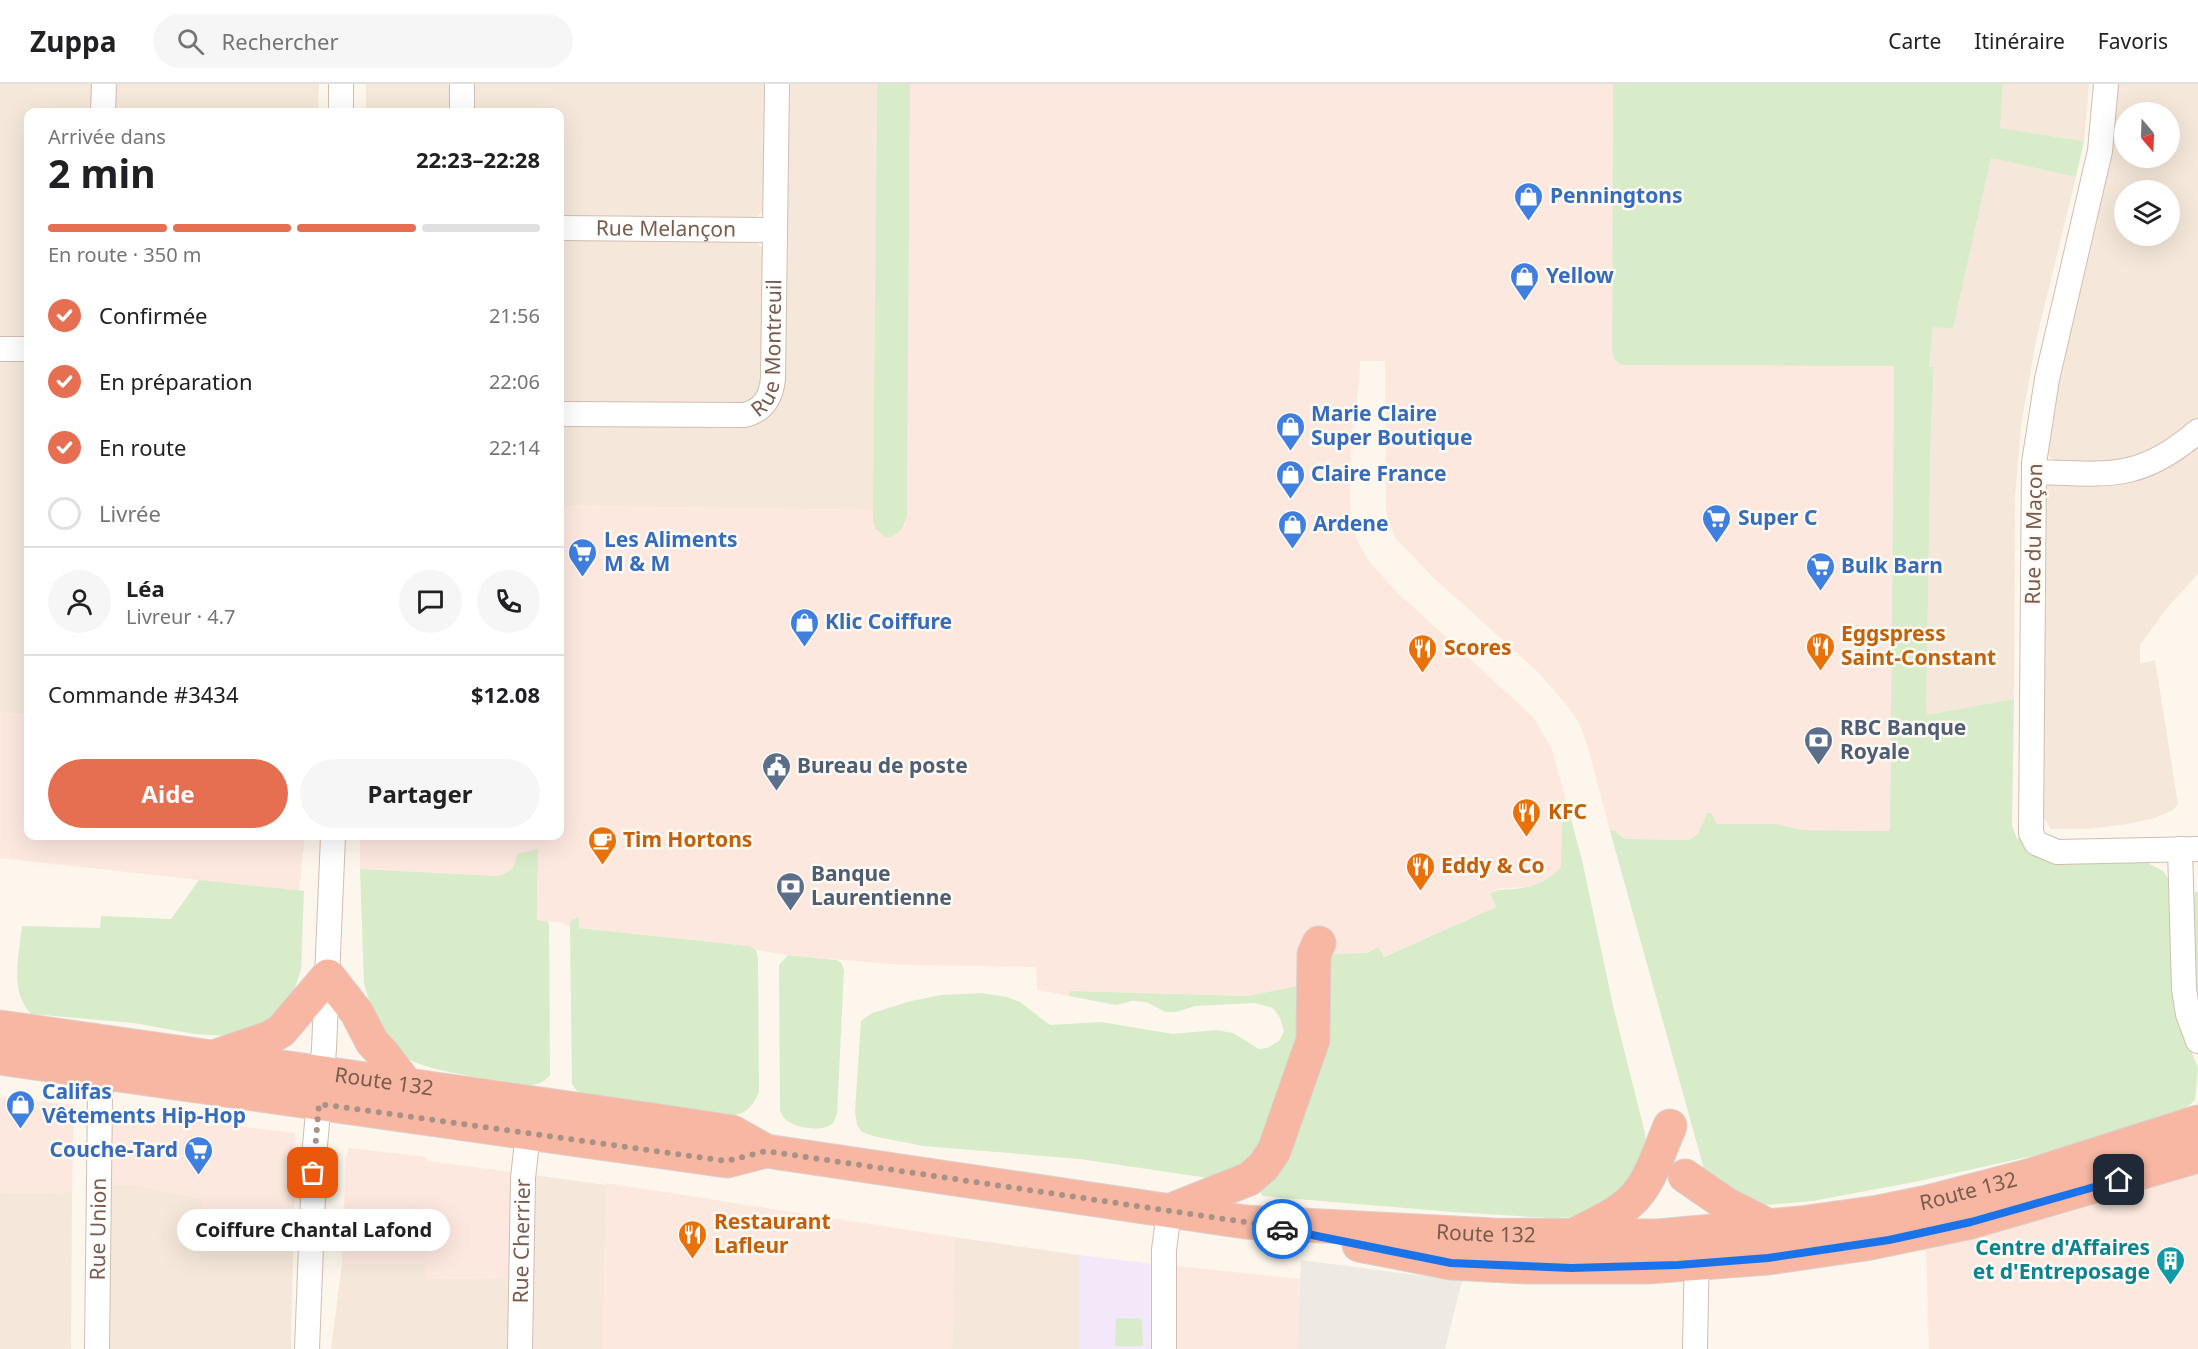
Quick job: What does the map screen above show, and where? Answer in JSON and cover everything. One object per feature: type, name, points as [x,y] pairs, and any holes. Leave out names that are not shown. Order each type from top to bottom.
[{"type":"highway","points":[[1169,1211],[1249,1179],[1263,1167],[1274,1151],[1312,1040],[1314,954],[1319,943]]},
{"type":"highway","points":[[215,1057],[269,1038],[281,1031],[328,976],[357,1013],[372,1042],[384,1054],[405,1083]]},
{"type":"highway","name":"Route 132","points":[[0,1027],[215,1057],[321,1089],[528,1133],[727,1161],[766,1151]]},
{"type":"highway","name":"Route 132","points":[[0,1058],[103,1073],[321,1089],[405,1083],[732,1132],[766,1151],[1245,1222],[1451,1263],[1488,1266],[1595,1268],[1697,1249],[1769,1226],[1879,1212],[1972,1192],[2198,1122]]},
{"type":"highway","points":[[1570,1237],[1613,1215],[1637,1196],[1647,1181],[1670,1126]]},
{"type":"highway","name":"Route 132","points":[[1245,1222],[1570,1237],[1658,1236],[1697,1249],[1793,1255],[1889,1240],[1971,1222],[2198,1156]]},
{"type":"highway","points":[[1685,1176],[1726,1204],[1769,1226]]},
{"type":"street","points":[[103,108],[104,84]]},
{"type":"street","points":[[340,108],[341,84]]},
{"type":"street","points":[[462,84],[462,108]]},
{"type":"street","name":"Rue Montreuil","points":[[564,414],[732,415],[755,412],[762,407],[772,391],[773,379],[777,84]]},
{"type":"street","name":"Rue du Maçon","points":[[2106,84],[2100,151],[2047,379],[2037,438],[2034,472],[2030,806],[2032,838],[2049,850],[2067,853],[2189,849],[2184,989],[2188,1014],[2198,1041]]},
{"type":"street","name":"Rue Melançon","points":[[564,228],[775,230]]},
{"type":"street","points":[[0,349],[24,349]]},
{"type":"street","points":[[2034,472],[2098,474],[2136,469],[2160,460],[2198,431]]},
{"type":"street","points":[[307,1349],[313,1173],[328,976],[333,840]]},
{"type":"street","name":"Rue Union","points":[[97,1349],[100,1096],[103,1073]]},
{"type":"street","name":"Rue Cherrier","points":[[520,1349],[523,1178],[528,1133]]},
{"type":"street","points":[[1164,1349],[1164,1250],[1169,1211]]},
{"type":"street","points":[[1695,1349],[1697,1249]]},
{"type":"shaded area","points":[[0,84],[95,84],[95,108],[24,108],[24,338],[0,338]]},
{"type":"shaded area","points":[[111,84],[319,84],[318,108],[111,108]]},
{"type":"shaded area","points":[[366,84],[454,84],[453,108],[366,108]]},
{"type":"shaded area","points":[[472,84],[768,84],[765,207],[758,216],[748,220],[564,219],[564,108],[472,108]]},
{"type":"shaded area","points":[[786,84],[877,84],[874,510],[564,506],[564,423],[773,410],[781,400],[784,388]]},
{"type":"shaded area","points":[[910,84],[1613,84],[1612,349],[1613,355],[1622,365],[1894,365],[1890,831],[1802,830],[1777,824],[1716,824],[1701,829],[1689,840],[1629,839],[1623,838],[1614,830],[1610,831],[1587,744],[1579,723],[1568,707],[1540,674],[1434,578],[1395,538],[1386,510],[1385,361],[1360,361],[1351,442],[1350,504],[1357,540],[1370,563],[1399,594],[1533,717],[1552,749],[1568,808],[1562,808],[1561,867],[1555,875],[1534,886],[1497,889],[1490,893],[1496,907],[1383,957],[1378,947],[1367,953],[1324,954],[1307,984],[1248,996],[1070,991],[1069,996],[1037,990],[1036,967],[902,965],[788,955],[756,950],[749,946],[570,927],[560,922],[537,921],[538,851],[516,864],[508,873],[497,876],[360,869],[360,840],[564,840],[564,506],[874,510],[873,518],[905,526],[907,516]]},
{"type":"shaded area","points":[[2003,84],[2089,84],[2084,141],[1999,128]]},
{"type":"shaded area","points":[[2114,84],[2198,84],[2198,423],[2144,461],[2058,464],[2047,454],[2048,414]]},
{"type":"shaded area","points":[[1991,158],[2076,177],[2036,341],[2021,426],[2015,498],[2014,699],[1926,715],[1934,368],[1929,367],[1933,327],[1953,327]]},
{"type":"shaded area","points":[[564,236],[752,239],[758,243],[763,249],[766,384],[754,404],[564,405]]},
{"type":"shaded area","points":[[0,360],[24,360],[24,715],[0,712]]},
{"type":"shaded area","points":[[2198,443],[2198,574],[2167,608],[2140,645],[2140,664],[2155,660],[2178,804],[2173,810],[2155,818],[2128,824],[2089,829],[2051,829],[2042,815],[2044,489],[2051,483]]},
{"type":"shaded area","points":[[0,712],[24,715],[24,840],[305,840],[299,891],[0,858]]},
{"type":"shaded area","points":[[0,1097],[74,1105],[72,1192],[0,1193]]},
{"type":"shaded area","points":[[110,1110],[295,1133],[294,1212],[203,1211],[203,1199],[137,1185],[108,1185]]},
{"type":"shaded area","points":[[349,1148],[427,1157],[427,1161],[512,1172],[510,1278],[426,1279],[425,1264],[342,1264],[346,1156]]},
{"type":"shaded area","points":[[2198,1174],[2198,1349],[1929,1349],[1926,1248],[1999,1231]]},
{"type":"shaded area","points":[[534,1175],[606,1185],[603,1349],[531,1349]]},
{"type":"shaded area","points":[[606,1183],[954,1237],[952,1349],[603,1349]]},
{"type":"shaded area","points":[[108,1185],[137,1185],[203,1199],[203,1211],[294,1212],[291,1349],[105,1349]]},
{"type":"shaded area","points":[[72,1192],[71,1349],[0,1349],[0,1193]]},
{"type":"shaded area","points":[[954,1237],[1079,1255],[1079,1349],[952,1349]]},
{"type":"shaded area","points":[[1079,1255],[1153,1264],[1154,1349],[1079,1349]]},
{"type":"shaded area","points":[[1301,1260],[1462,1281],[1445,1349],[1297,1349]]},
{"type":"shaded area","points":[[342,1264],[426,1264],[426,1279],[510,1278],[509,1349],[331,1349]]},
{"type":"shaded area","points":[[1176,1266],[1300,1279],[1297,1349],[1177,1349]]},
{"type":"green space","points":[[877,84],[910,84],[907,516],[900,531],[886,538],[875,528],[873,518]]},
{"type":"green space","points":[[1613,84],[2003,84],[2000,128],[2084,141],[2076,177],[1991,158],[1953,328],[1933,327],[1929,367],[1934,367],[1926,715],[2014,699],[2012,825],[2017,839],[2020,838],[2039,858],[2055,864],[2146,862],[2163,871],[2169,880],[2178,1018],[2198,1068],[2195,1100],[2181,1113],[2032,1156],[1813,1201],[1765,1205],[1713,1181],[1704,1169],[1610,831],[1614,830],[1623,838],[1629,839],[1689,840],[1698,834],[1707,813],[1711,813],[1717,824],[1777,824],[1802,830],[1890,831],[1894,366],[1622,365],[1617,362],[1613,357],[1612,349]]},
{"type":"green space","points":[[1562,808],[1568,808],[1582,860],[1614,1010],[1645,1133],[1646,1150],[1635,1183],[1582,1217],[1550,1218],[1453,1212],[1262,1196],[1257,1183],[1324,954],[1367,953],[1378,947],[1384,957],[1496,907],[1490,893],[1526,887],[1545,880],[1561,867]]},
{"type":"green space","points":[[538,849],[537,920],[548,922],[549,925],[550,1075],[542,1082],[530,1085],[447,1072],[403,1056],[391,1043],[379,1022],[364,983],[360,869],[497,876],[511,869],[517,854]]},
{"type":"green space","points":[[199,880],[304,891],[301,970],[289,1005],[280,1019],[228,1036],[195,1034],[134,1023],[31,1014],[24,1005],[17,973],[22,926],[100,928],[101,916],[171,919]]},
{"type":"green space","points":[[2195,892],[2198,892],[2198,1013],[2195,1004],[2192,919]]},
{"type":"green space","points":[[579,917],[579,928],[749,946],[756,950],[758,958],[759,1092],[747,1110],[726,1116],[583,1095],[576,1090],[572,1084],[570,927],[571,920]]},
{"type":"green space","points":[[788,955],[837,960],[842,964],[844,971],[837,1114],[833,1123],[823,1128],[795,1125],[785,1119],[780,1111],[779,965]]},
{"type":"green space","points":[[1307,984],[1305,1021],[1259,1157],[1208,1178],[1080,1159],[923,1146],[873,1136],[862,1132],[857,1125],[855,1111],[861,1021],[872,1013],[941,995],[981,993],[1007,997],[1020,1002],[1050,1025],[1101,1022],[1173,1034],[1216,1030],[1233,1033],[1259,1049],[1267,1048],[1279,1041],[1284,1031],[1280,1018],[1273,1008],[1255,1003],[1195,1006],[1176,1012],[1166,1012],[1146,1002],[1132,1001],[1116,1005],[1069,996],[1070,991],[1248,996]]},
{"type":"green space","points":[[1116,1318],[1142,1319],[1143,1346],[1115,1346]]},
{"type":"way so far","points":[[313,1173],[319,1104],[727,1161],[766,1151],[1282,1229]]},
{"type":"place","name":"Penningtons","points":[[1529,222]]},
{"type":"place","name":"Yellow","points":[[1525,302]]},
{"type":"place","name":"Marie Claire Super Boutique","points":[[1290,452]]},
{"type":"place","name":"Claire France","points":[[1290,500]]},
{"type":"place","name":"Super C","points":[[1717,544]]},
{"type":"place","name":"Ardene","points":[[1292,550]]},
{"type":"place","name":"Les Aliments M & M","points":[[583,578]]},
{"type":"place","name":"Bulk Barn","points":[[1820,592]]},
{"type":"place","name":"Klic Coiffure","points":[[804,648]]},
{"type":"place","name":"Eggspress Saint-Constant","points":[[1820,672]]},
{"type":"place","name":"Scores","points":[[1423,674]]},
{"type":"place","name":"RBC Banque Royale","points":[[1819,766]]},
{"type":"place","name":"Bureau de poste","points":[[776,792]]},
{"type":"place","name":"KFC","points":[[1527,838]]},
{"type":"place","name":"Tim Hortons","points":[[602,866]]},
{"type":"place","name":"Eddy & Co","points":[[1420,892]]},
{"type":"place","name":"Banque Laurentienne","points":[[790,912]]},
{"type":"place","name":"Califas Vêtements Hip-Hop","points":[[21,1130]]},
{"type":"place","name":"Coiffure Chantal Lafond","points":[[313,1173]]},
{"type":"place","name":"Couche-Tard","points":[[199,1176]]},
{"type":"place","name":"Restaurant Lafleur","points":[[693,1260]]},
{"type":"place","name":"Centre d'Affaires et d'Entreposage","points":[[2171,1286]]},
{"type":"route","points":[[1282,1229],[1470,1265],[1571,1268],[1678,1265],[1768,1258],[1889,1240],[1971,1222],[2119,1180]]}]
